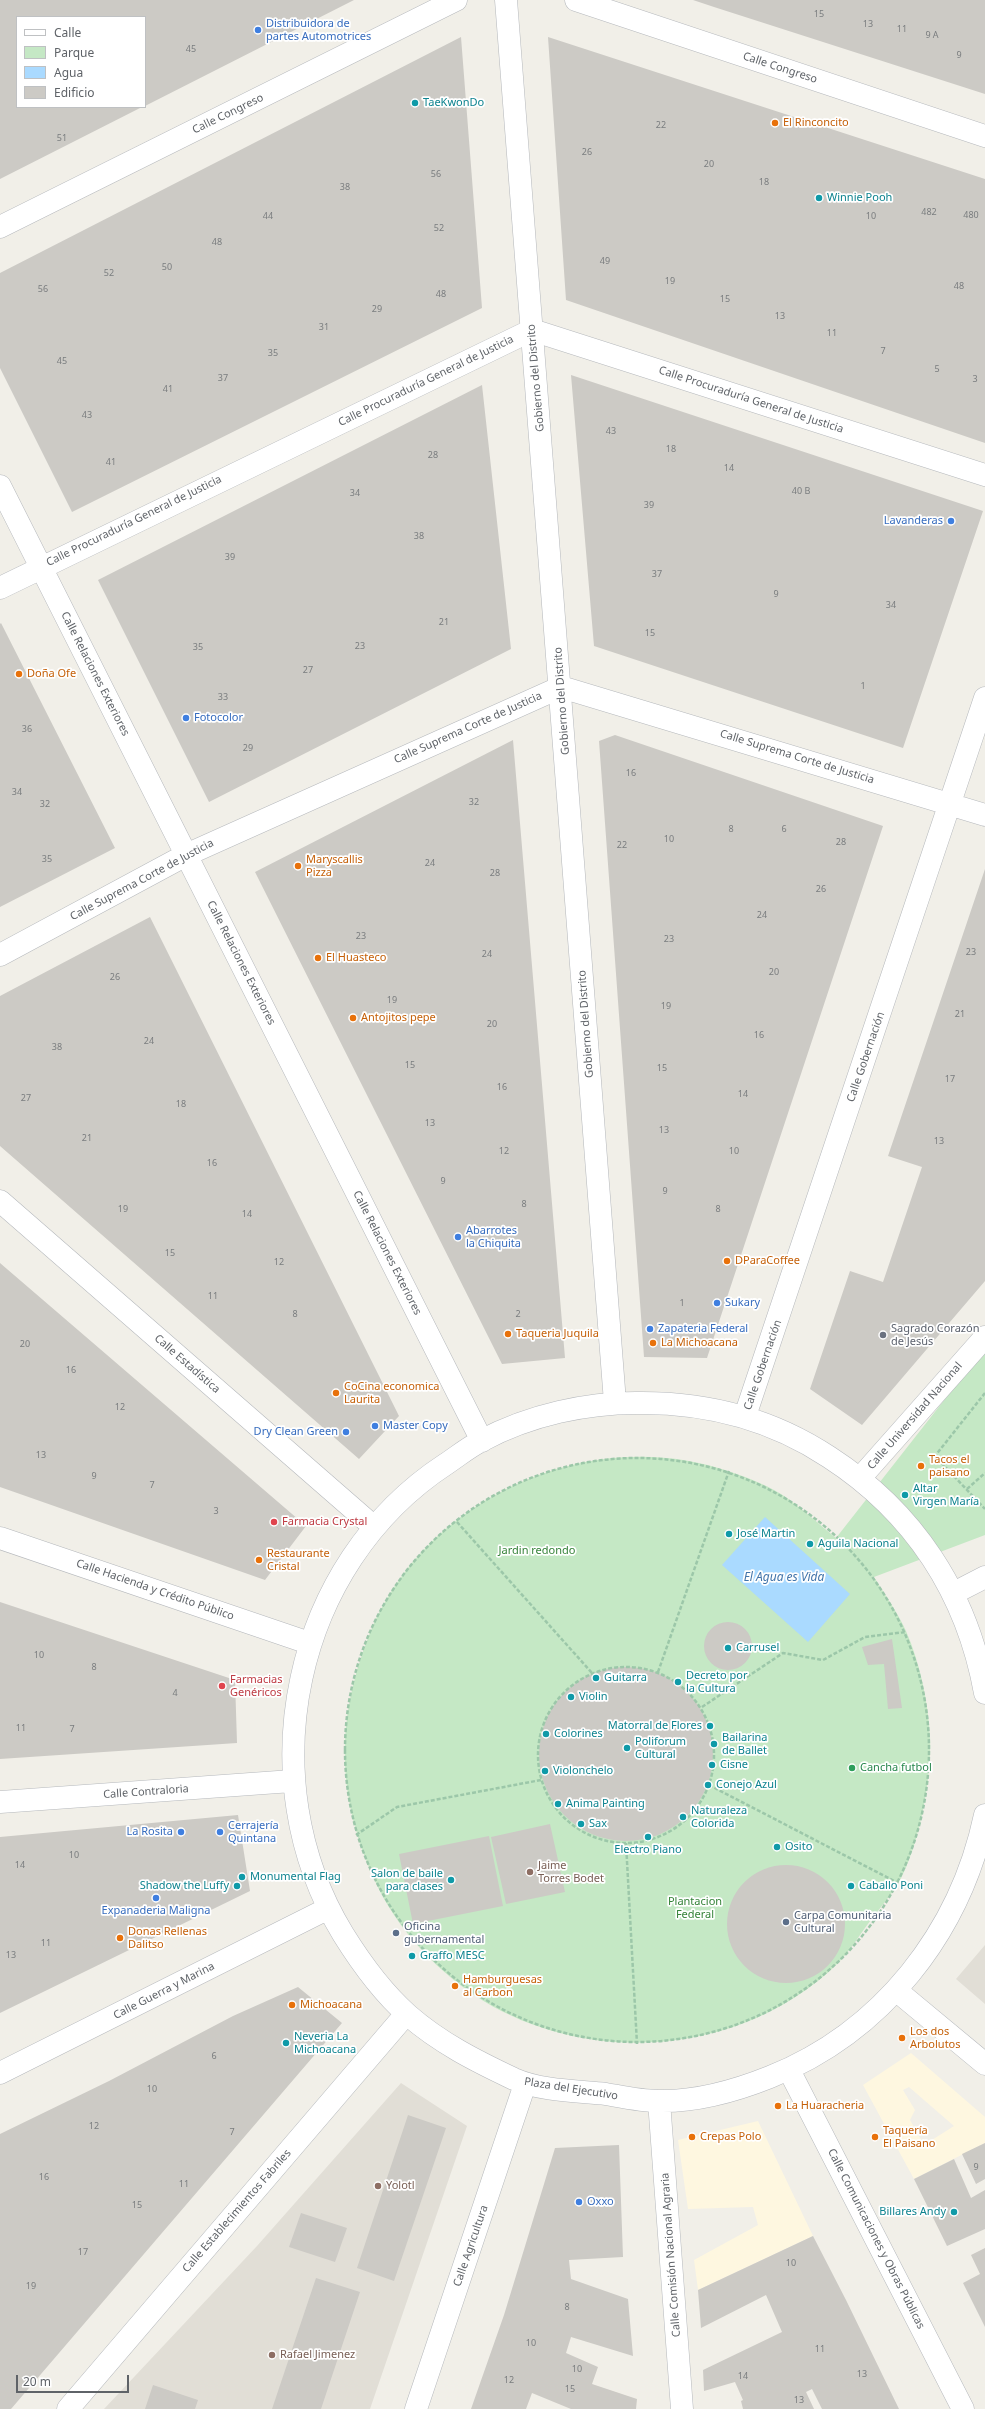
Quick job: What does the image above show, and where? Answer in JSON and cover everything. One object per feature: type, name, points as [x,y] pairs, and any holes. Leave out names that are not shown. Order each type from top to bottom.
[{"type":"street","name":"Calle Congreso","points":[[0,228],[456,0]]},
{"type":"street","name":"Gobierno del Distrito","points":[[506,0],[561,687],[615,1402]]},
{"type":"street","name":"Calle Congreso","points":[[576,0],[985,136]]},
{"type":"street","name":"Calle Procuraduría General de Justicia","points":[[0,588],[40,566],[532,330],[985,475]]},
{"type":"street","name":"Calle Relaciones Exteriores","points":[[0,486],[482,1440]]},
{"type":"street","name":"Calle Suprema Corte de Justicia","points":[[0,955],[186,855],[561,687],[951,803],[985,815]]},
{"type":"street","name":"Calle Gobernación","points":[[745,1416],[985,698]]},
{"type":"street","name":"Calle Estadística","points":[[0,1201],[374,1527]]},
{"type":"street","name":"Calle Universidad Nacional","points":[[861,1477],[985,1337]]},
{"type":"street","name":"Plaza del Ejecutivo","points":[[985,1693],[978,1656],[954,1593],[918,1536],[861,1477],[806,1442],[745,1416],[681,1403],[615,1402],[546,1415],[482,1440],[424,1479],[374,1527],[336,1582],[309,1643],[294,1712],[292,1782],[304,1847],[327,1909],[362,1965],[406,2014],[462,2055],[525,2084],[659,2101],[709,2096],[750,2086],[789,2070],[828,2048],[865,2021],[897,1991],[928,1953],[978,1869],[985,1815]]},
{"type":"street","name":"Calle Hacienda y Crédito Público","points":[[0,1538],[309,1643]]},
{"type":"street","points":[[954,1593],[985,1577]]},
{"type":"street","name":"Calle Contraloria","points":[[0,1802],[292,1782]]},
{"type":"street","name":"Calle Guerra y Marina","points":[[0,2073],[327,1909]]},
{"type":"street","points":[[897,1991],[985,2064]]},
{"type":"street","name":"Calle Establecimientos Fabriles","points":[[68,2409],[406,2014]]},
{"type":"street","name":"Calle Comunicaciones y Obras Públicas","points":[[789,2070],[964,2409]]},
{"type":"street","name":"Calle Agricultura","points":[[416,2409],[525,2084]]},
{"type":"street","name":"Calle Comisión Nacional Agraria","points":[[659,2101],[682,2409]]},
{"type":"path","points":[[985,1393],[935,1456],[985,1509]]},
{"type":"path","points":[[619,1457],[675,1459],[730,1471],[784,1495],[836,1538],[874,1577],[906,1632],[923,1684],[930,1738],[926,1798],[910,1857],[898,1883],[840,1961],[800,1994],[756,2019],[697,2038],[637,2044],[551,2032],[496,2009],[452,1979],[399,1924],[383,1899],[356,1835],[347,1797],[343,1748],[354,1674],[374,1621],[403,1573],[457,1522],[493,1494],[554,1468],[619,1457]]},
{"type":"path","points":[[658,1672],[730,1471]]},
{"type":"path","points":[[967,1489],[985,1474]]},
{"type":"path","points":[[457,1522],[592,1673]]},
{"type":"path","points":[[702,1708],[783,1653],[823,1660],[865,1637],[906,1632]]},
{"type":"path","points":[[614,1667],[637,1667],[658,1672],[675,1680],[702,1708],[710,1726],[714,1745],[714,1765],[709,1785],[699,1804],[686,1820],[668,1833],[648,1840],[626,1843],[608,1841],[590,1836],[574,1826],[560,1813],[549,1798],[541,1780],[538,1759],[539,1738],[546,1718],[563,1694],[573,1684],[592,1673],[614,1667]]},
{"type":"path","points":[[356,1835],[397,1807],[541,1780]]},
{"type":"path","points":[[709,1785],[898,1883]]},
{"type":"path","points":[[626,1843],[637,2044]]},
{"type":"shaded area","points":[[985,1945],[985,2004],[956,1979]]},
{"type":"shaded area","points":[[911,2053],[985,2117],[985,2143],[914,2179],[863,2085]],"holes":[[[909,2087],[954,2126],[924,2145],[910,2120],[915,2110],[903,2090]]]},
{"type":"shaded area","points":[[401,2083],[467,2126],[370,2409],[104,2409],[257,2246]]},
{"type":"shaded area","points":[[758,2121],[813,2236],[698,2290],[694,2260],[758,2225],[753,2207],[688,2209],[678,2140]]},
{"type":"green space","points":[[985,1348],[985,1535],[874,1577],[903,1624],[919,1669],[929,1723],[929,1772],[923,1812],[912,1851],[905,1869],[898,1884],[843,1958],[800,1994],[757,2018],[710,2034],[662,2042],[612,2042],[564,2034],[517,2018],[474,1995],[444,1972],[417,1945],[405,1930],[384,1898],[375,1881],[362,1850],[353,1820],[347,1790],[345,1760],[346,1730],[350,1700],[357,1669],[368,1638],[393,1589],[427,1546],[469,1511],[516,1484],[568,1466],[622,1457],[677,1459],[731,1472],[745,1477],[781,1494],[800,1507],[836,1538]]},
{"type":"water","name":"El Agua es Vida","points":[[765,1517],[850,1594],[808,1642],[722,1565]]},
{"type":"building","points":[[0,0],[354,0],[146,105],[146,16],[16,16],[16,108],[140,108],[0,179]]},
{"type":"building","points":[[693,0],[985,0],[985,94],[714,7]]},
{"type":"building","points":[[461,37],[482,308],[72,512],[0,368],[0,273]]},
{"type":"building","points":[[548,37],[985,179],[985,443],[566,300]]},
{"type":"building","points":[[571,375],[983,511],[903,748],[594,646]]},
{"type":"building","points":[[482,385],[511,649],[209,802],[98,580]]},
{"type":"building","points":[[1,623],[115,848],[0,907],[0,624]]},
{"type":"building","points":[[615,735],[883,826],[707,1358],[644,1357],[599,741]]},
{"type":"building","points":[[513,740],[565,1358],[502,1364],[255,872]]},
{"type":"building","points":[[985,869],[985,1281],[862,1425],[810,1389],[850,1271],[883,1282],[922,1167],[888,1156]]},
{"type":"building","points":[[150,917],[399,1416],[359,1459],[0,1146],[0,996]]},
{"type":"building","points":[[0,1263],[306,1526],[265,1580],[0,1487]]},
{"type":"building","name":"Altar Virgen María","points":[[904,1490],[910,1494],[906,1499],[901,1496]]},
{"type":"building","points":[[0,1602],[235,1680],[237,1743],[0,1759]]},
{"type":"building","name":"Carrusel","points":[[728,1622],[737,1624],[745,1629],[750,1637],[752,1646],[750,1655],[745,1663],[737,1668],[728,1670],[719,1668],[711,1663],[706,1655],[704,1646],[706,1637],[711,1629],[719,1624]]},
{"type":"building","points":[[892,1639],[902,1708],[888,1709],[884,1664],[868,1665],[862,1647]]},
{"type":"building","name":"Poliforum Cultural","points":[[626,1667],[643,1669],[659,1674],[681,1687],[693,1699],[702,1713],[709,1729],[713,1754],[711,1771],[706,1787],[693,1809],[681,1821],[667,1830],[651,1837],[626,1841],[609,1839],[593,1834],[571,1821],[559,1809],[550,1795],[543,1779],[539,1754],[541,1737],[546,1721],[559,1699],[571,1687],[585,1678],[601,1671]]},
{"type":"building","points":[[238,1815],[250,1891],[0,2013],[0,1837]]},
{"type":"building","name":"Jaime Torres Bodet","points":[[550,1824],[565,1892],[506,1904],[491,1837]]},
{"type":"building","name":"Salon de baile para clases","points":[[489,1836],[503,1906],[413,1924],[399,1854]]},
{"type":"building","name":"Carpa Comunitaria Cultural","points":[[786,1865],[809,1869],[828,1882],[841,1901],[845,1924],[841,1947],[828,1966],[809,1979],[786,1983],[763,1979],[744,1966],[731,1947],[727,1924],[731,1901],[744,1882],[763,1869]]},
{"type":"building","points":[[298,1987],[342,2023],[11,2409],[0,2409],[0,2134],[109,2081],[233,2016]]},
{"type":"building","points":[[408,2115],[446,2128],[394,2281],[357,2268]]},
{"type":"building","points":[[985,2143],[985,2179],[976,2184],[962,2154]]},
{"type":"building","points":[[619,2145],[623,2257],[569,2260],[571,2279],[628,2299],[633,2356],[571,2337],[566,2353],[598,2367],[592,2384],[637,2399],[636,2409],[571,2409],[532,2393],[526,2409],[471,2409],[504,2315],[555,2148]]},
{"type":"building","name":"Billares Andy","points":[[954,2159],[971,2198],[985,2190],[985,2229],[947,2246],[914,2179]]},
{"type":"building","points":[[301,2213],[347,2228],[335,2262],[289,2247]]},
{"type":"building","points":[[813,2236],[899,2409],[822,2409],[812,2389],[806,2392],[814,2409],[743,2409],[741,2401],[743,2400],[735,2382],[704,2391],[703,2370],[782,2332],[766,2295],[701,2328],[698,2290]]},
{"type":"building","points":[[985,2248],[985,2327],[963,2283],[980,2274],[971,2255]]},
{"type":"building","points":[[316,2278],[360,2292],[321,2409],[272,2409]]},
{"type":"building","points":[[153,2385],[198,2400],[195,2409],[145,2409]]},
{"type":"place","name":"Distribuidora de partes Automotrices","points":[[258,30]]},
{"type":"place","name":"TaeKwonDo","points":[[415,103]]},
{"type":"place","name":"El Rinconcito","points":[[775,123]]},
{"type":"place","name":"Winnie Pooh","points":[[819,198]]},
{"type":"place","name":"Lavanderas","points":[[951,521]]},
{"type":"place","name":"Doña Ofe","points":[[19,674]]},
{"type":"place","name":"Fotocolor","points":[[186,718]]},
{"type":"place","name":"Maryscallis Pizza","points":[[298,866]]},
{"type":"place","name":"El Huasteco","points":[[318,958]]},
{"type":"place","name":"Antojitos pepe","points":[[353,1018]]},
{"type":"place","name":"Abarrotes la Chiquita","points":[[458,1237]]},
{"type":"place","name":"DParaCoffee","points":[[727,1261]]},
{"type":"place","name":"Sukary","points":[[717,1303]]},
{"type":"place","name":"Zapateria Federal","points":[[650,1329]]},
{"type":"place","name":"Taqueria Juquila","points":[[508,1334]]},
{"type":"place","name":"Sagrado Corazón de Jesús","points":[[883,1335]]},
{"type":"place","name":"La Michoacana","points":[[653,1343]]},
{"type":"place","name":"CoCina economica Laurita","points":[[336,1393]]},
{"type":"place","name":"Master Copy","points":[[375,1426]]},
{"type":"place","name":"Dry Clean Green","points":[[346,1432]]},
{"type":"place","name":"Tacos el paisano","points":[[921,1466]]},
{"type":"place","name":"Altar Virgen María","points":[[905,1495]]},
{"type":"place","name":"Farmacia Crystal","points":[[274,1522]]},
{"type":"place","name":"José Martin","points":[[729,1534]]},
{"type":"place","name":"Aguila Nacional","points":[[810,1544]]},
{"type":"place","name":"Restaurante Cristal","points":[[259,1560]]},
{"type":"place","name":"Carrusel","points":[[728,1648]]},
{"type":"place","name":"Guitarra","points":[[596,1678]]},
{"type":"place","name":"Decreto por la Cultura","points":[[678,1682]]},
{"type":"place","name":"Farmacias Genéricos","points":[[222,1686]]},
{"type":"place","name":"Violin","points":[[571,1697]]},
{"type":"place","name":"Matorral de Flores","points":[[710,1726]]},
{"type":"place","name":"Colorines","points":[[546,1734]]},
{"type":"place","name":"Bailarina de Ballet","points":[[714,1744]]},
{"type":"place","name":"Poliforum Cultural","points":[[627,1748]]},
{"type":"place","name":"Cisne","points":[[712,1765]]},
{"type":"place","name":"Cancha futbol","points":[[852,1768]]},
{"type":"place","name":"Violonchelo","points":[[545,1771]]},
{"type":"place","name":"Conejo Azul","points":[[708,1785]]},
{"type":"place","name":"Anima Painting","points":[[558,1804]]},
{"type":"place","name":"Naturaleza Colorida","points":[[683,1817]]},
{"type":"place","name":"Sax","points":[[581,1824]]},
{"type":"place","name":"La Rosita","points":[[181,1832]]},
{"type":"place","name":"Cerrajería Quintana","points":[[220,1832]]},
{"type":"place","name":"Electro Piano","points":[[648,1837]]},
{"type":"place","name":"Osito","points":[[777,1847]]},
{"type":"place","name":"Jaime Torres Bodet","points":[[530,1872]]},
{"type":"place","name":"Monumental Flag","points":[[242,1877]]},
{"type":"place","name":"Salon de baile para clases","points":[[451,1880]]},
{"type":"place","name":"Shadow the Luffy","points":[[237,1886]]},
{"type":"place","name":"Caballo Poni","points":[[851,1886]]},
{"type":"place","name":"Expanaderia Maligna","points":[[156,1898]]},
{"type":"place","name":"Carpa Comunitaria Cultural","points":[[786,1922]]},
{"type":"place","name":"Oficina gubernamental","points":[[396,1933]]},
{"type":"place","name":"Donas Rellenas Dalitso","points":[[120,1938]]},
{"type":"place","name":"Graffo MESC","points":[[412,1956]]},
{"type":"place","name":"Hamburguesas al Carbon","points":[[455,1986]]},
{"type":"place","name":"Michoacana","points":[[292,2005]]},
{"type":"place","name":"Los dos Arbolutos","points":[[902,2038]]},
{"type":"place","name":"Neveria La Michoacana","points":[[286,2043]]},
{"type":"place","name":"La Huaracheria","points":[[778,2106]]},
{"type":"place","name":"Crepas Polo","points":[[692,2137]]},
{"type":"place","name":"Taquería El Paisano","points":[[875,2137]]},
{"type":"place","name":"Yolotl","points":[[378,2186]]},
{"type":"place","name":"Oxxo","points":[[579,2202]]},
{"type":"place","name":"Billares Andy","points":[[954,2212]]},
{"type":"place","name":"Rafael Jimenez","points":[[272,2355]]},
{"type":"park label","name":"Jardin redondo","points":[[537,1551]]},
{"type":"park label","name":"Plantacion Federal","points":[[695,1908]]}]
